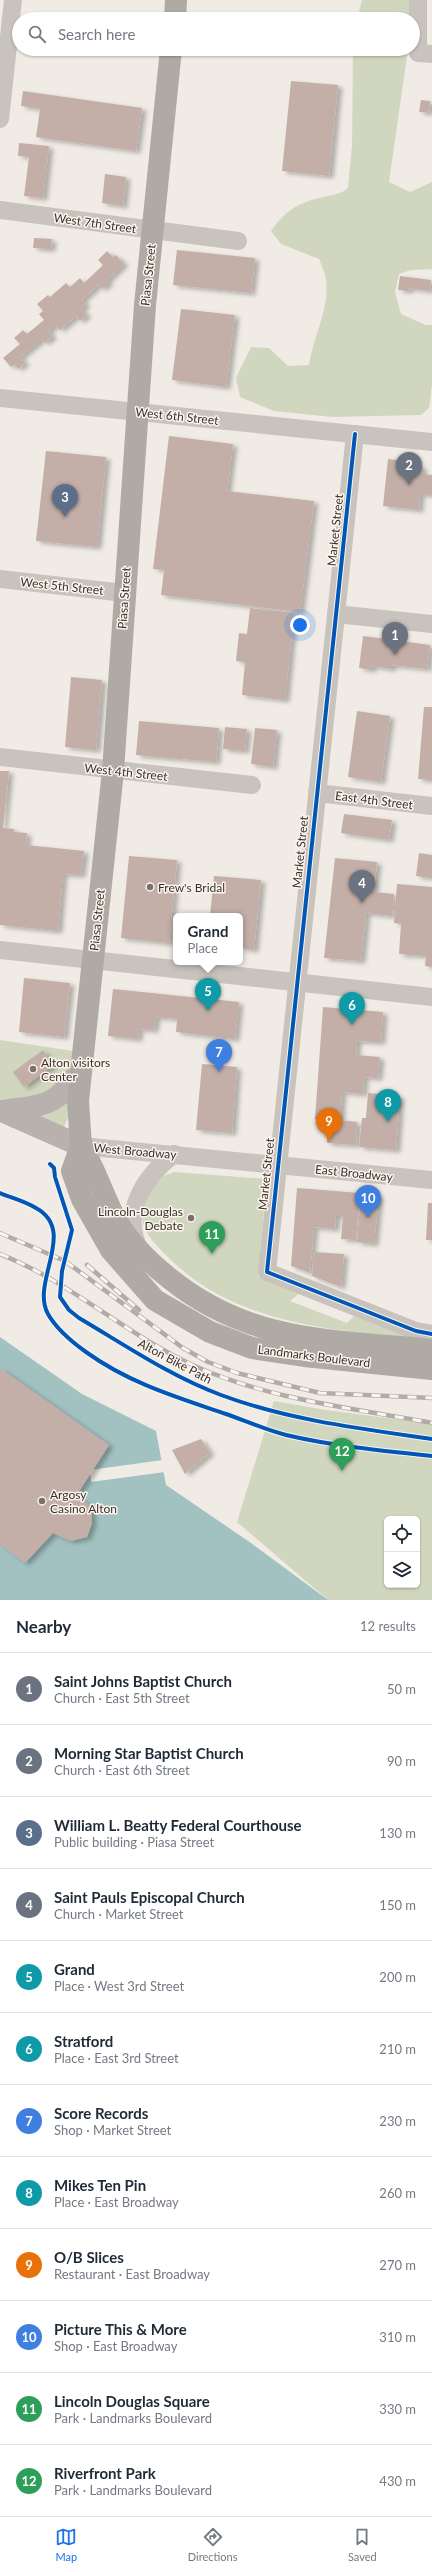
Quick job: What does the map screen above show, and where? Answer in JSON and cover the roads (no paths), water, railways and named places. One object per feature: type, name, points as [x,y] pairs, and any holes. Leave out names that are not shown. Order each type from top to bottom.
[{"type":"highway","points":[[175,12],[176,0]]},
{"type":"highway","name":"Piasa Street","points":[[81,1146],[78,1101],[113,771],[137,412],[153,231],[171,56]]},
{"type":"highway","name":"Landmarks Boulevard","points":[[81,1146],[95,1168],[116,1220],[142,1253],[184,1291],[210,1307],[249,1325],[305,1338],[432,1350]]},
{"type":"highway","name":"Landmarks Boulevard","points":[[81,1146],[72,1171],[82,1199],[111,1250],[155,1300],[210,1332],[252,1348],[304,1356],[432,1369]]},
{"type":"main road","points":[[1,1111],[44,1104],[58,1096],[72,1078],[81,1072]]},
{"type":"main road","name":"West Broadway","points":[[1,1111],[81,1146]]},
{"type":"street","points":[[418,0],[420,12]]},
{"type":"street","points":[[0,119],[8,7]]},
{"type":"street","points":[[420,15],[425,54]]},
{"type":"street","name":"West 7th Street","points":[[0,210],[238,241]]},
{"type":"street","name":"West 6th Street","points":[[0,398],[432,442]]},
{"type":"street","name":"Market Street","points":[[355,434],[277,1165],[267,1272],[416,1331],[432,1334]]},
{"type":"street","name":"West 5th Street","points":[[0,579],[124,593]]},
{"type":"street","points":[[336,614],[432,624]]},
{"type":"street","name":"West 4th Street","points":[[0,758],[252,785]]},
{"type":"street","name":"East 4th Street","points":[[317,793],[432,806]]},
{"type":"street","points":[[0,950],[432,997]]},
{"type":"street","name":"West Broadway","points":[[81,1146],[277,1165]]},
{"type":"street","points":[[142,1253],[136,1241],[134,1220],[136,1202],[141,1188],[150,1177],[174,1154]]},
{"type":"street","name":"East Broadway","points":[[277,1165],[432,1180]]},
{"type":"water","points":[[0,1337],[82,1394],[156,1431],[166,1485],[251,1543],[328,1600],[0,1600]]},
{"type":"railway","points":[[0,1233],[65,1261],[183,1348],[208,1362],[237,1373],[320,1393],[432,1398]]},
{"type":"railway","points":[[0,1254],[51,1279],[171,1354],[197,1367],[225,1378],[254,1388],[313,1402],[432,1423]]},
{"type":"railway","points":[[87,1265],[139,1310]]},
{"type":"place","name":"Morning Star Baptist Church","points":[[409,485]]},
{"type":"place","name":"William L. Beatty Federal Courthouse","points":[[65,517]]},
{"type":"place","name":"Saint Johns Baptist Church","points":[[395,655]]},
{"type":"place","name":"Frew's Bridal","points":[[150,887]]},
{"type":"place","name":"Saint Pauls Episcopal Church","points":[[362,903]]},
{"type":"place","name":"Grand","points":[[208,1011]]},
{"type":"place","name":"Stratford","points":[[352,1025]]},
{"type":"place","name":"Alton visitors Center","points":[[33,1069]]},
{"type":"place","name":"Score Records","points":[[219,1072]]},
{"type":"place","name":"Mikes Ten Pin","points":[[388,1122]]},
{"type":"place","name":"O/B Slices","points":[[329,1141]]},
{"type":"place","name":"Lincoln-Douglas Debate","points":[[191,1218]]},
{"type":"place","name":"Picture This & More","points":[[368,1218]]},
{"type":"place","name":"Lincoln Douglas Square","points":[[212,1254]]},
{"type":"place","name":"Riverfront Park","points":[[342,1471]]},
{"type":"place","name":"Argosy Casino Alton","points":[[42,1501]]}]
